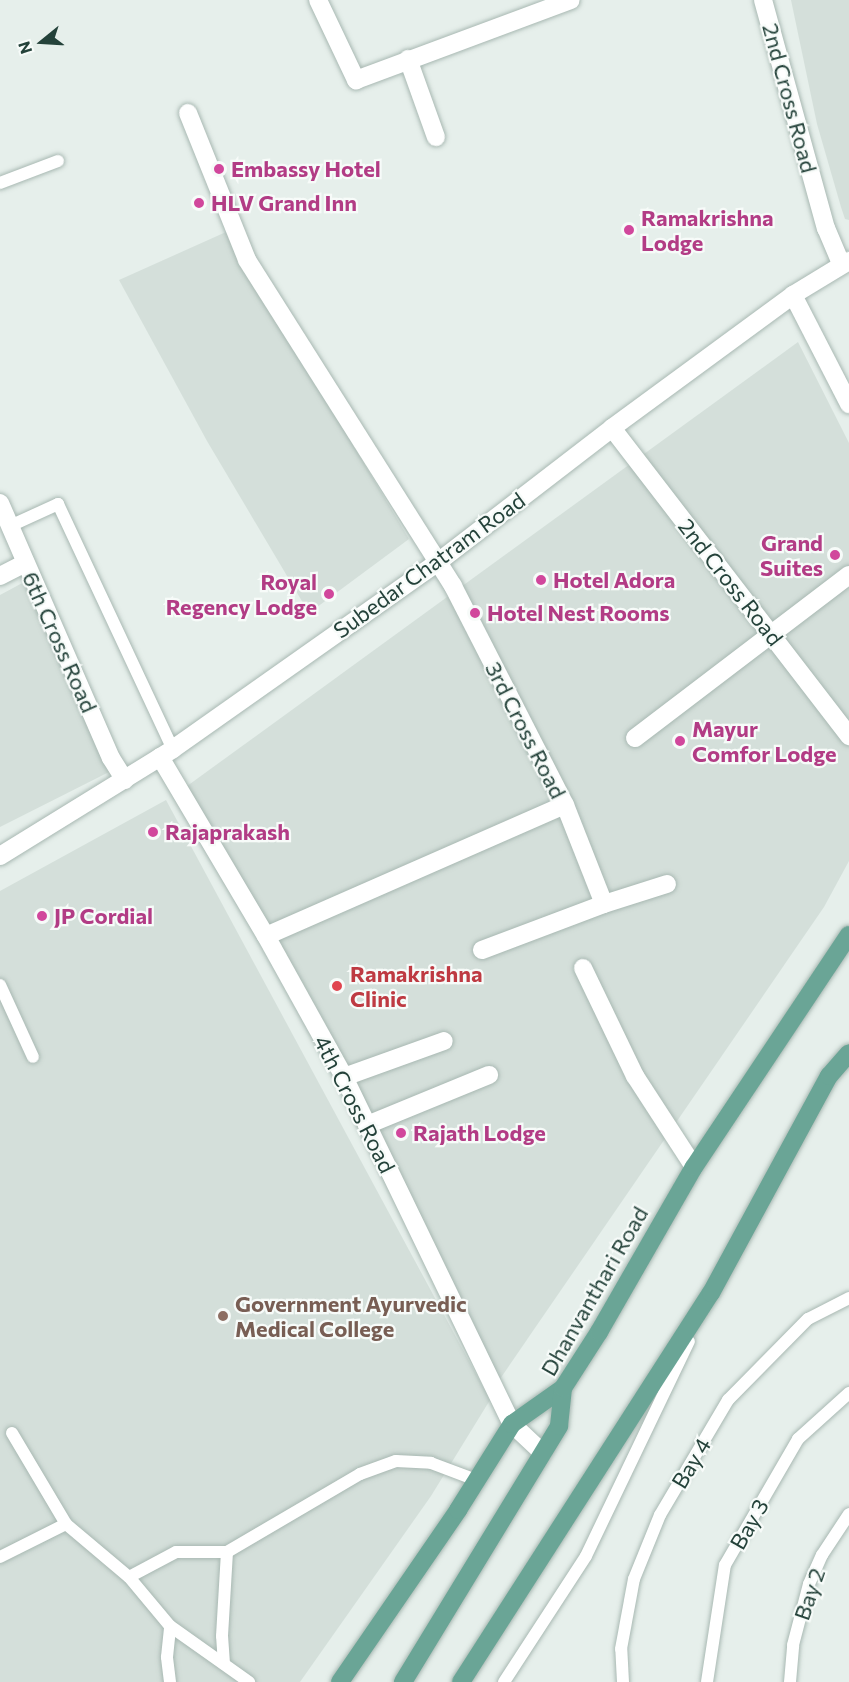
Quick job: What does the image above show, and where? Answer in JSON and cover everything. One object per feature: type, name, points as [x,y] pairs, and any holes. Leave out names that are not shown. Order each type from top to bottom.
[{"type":"main road","name":"Dhanvanthari Road","points":[[403,1682],[559,1426],[563,1388],[599,1332],[694,1167],[848,939]]},
{"type":"main road","points":[[461,1682],[711,1293],[830,1076],[849,1053]]},
{"type":"main road","points":[[340,1682],[512,1424],[563,1388]]},
{"type":"street","points":[[318,0],[356,80],[546,5],[571,0]]},
{"type":"street","name":"2nd Cross Road","points":[[763,0],[823,217],[845,262]]},
{"type":"street","points":[[408,59],[436,137]]},
{"type":"street","name":"3rd Cross Road","points":[[188,113],[247,260],[453,586],[565,805],[604,904]]},
{"type":"street","name":"Subedar Chatram Road","points":[[0,856],[166,753],[437,563],[612,428],[793,295],[845,262]]},
{"type":"street","points":[[793,295],[849,404]]},
{"type":"street","name":"2nd Cross Road","points":[[612,428],[849,736]]},
{"type":"street","name":"6th Cross Road","points":[[0,503],[111,758],[125,780]]},
{"type":"street","points":[[0,576],[25,563]]},
{"type":"street","points":[[634,738],[849,575]]},
{"type":"street","name":"4th Cross Road","points":[[166,753],[344,1077],[512,1424],[543,1453]]},
{"type":"street","points":[[266,936],[565,805]]},
{"type":"street","points":[[482,950],[604,904],[667,884]]},
{"type":"street","points":[[583,968],[635,1076],[694,1167]]},
{"type":"street","points":[[344,1077],[444,1041]]},
{"type":"street","points":[[367,1125],[489,1075]]},
{"type":"lane","points":[[0,183],[58,161]]},
{"type":"lane","points":[[10,526],[58,504],[166,753]]},
{"type":"lane","points":[[0,985],[33,1057]]},
{"type":"lane","points":[[504,1682],[586,1556],[711,1293]]},
{"type":"lane","name":"Bay 4","points":[[623,1682],[621,1649],[634,1579],[660,1515],[728,1400],[808,1319],[849,1298]]},
{"type":"lane","name":"Bay 3","points":[[707,1682],[724,1565],[798,1439],[849,1393]]},
{"type":"lane","points":[[12,1432],[66,1524],[129,1577],[170,1626],[249,1682]]},
{"type":"lane","points":[[129,1577],[176,1552],[227,1552],[360,1474],[396,1461],[430,1463],[476,1480]]},
{"type":"lane","name":"Bay 2","points":[[790,1682],[793,1645],[809,1584],[822,1555],[849,1514]]},
{"type":"lane","points":[[0,1557],[66,1524]]},
{"type":"lane","points":[[224,1664],[222,1636],[227,1552]]},
{"type":"lane","points":[[170,1626],[167,1657],[170,1682]]},
{"type":"shaded area","points":[[791,0],[849,0],[849,220],[845,219],[841,207],[817,124]]},
{"type":"shaded area","points":[[226,232],[409,539],[309,613],[207,441],[119,280]]},
{"type":"shaded area","points":[[798,342],[849,443],[849,861],[824,907],[500,1379],[183,789]]},
{"type":"shaded area","points":[[26,581],[111,771],[0,827],[0,595]]},
{"type":"shaded area","name":"Government Ayurvedic Medical College","points":[[166,800],[490,1400],[431,1496],[300,1682],[0,1682],[0,891]]},
{"type":"place","name":"Embassy Hotel","points":[[219,169]]},
{"type":"place","name":"HLV Grand Inn","points":[[199,203]]},
{"type":"place","name":"Ramakrishna Lodge","points":[[629,230]]},
{"type":"place","name":"Grand Suites","points":[[835,555]]},
{"type":"place","name":"Hotel Adora","points":[[541,580]]},
{"type":"place","name":"Royal Regency Lodge","points":[[329,594]]},
{"type":"place","name":"Hotel Nest Rooms","points":[[475,613]]},
{"type":"place","name":"Mayur Comfor Lodge","points":[[680,741]]},
{"type":"place","name":"Rajaprakash","points":[[153,832]]},
{"type":"place","name":"JP Cordial","points":[[42,916]]},
{"type":"place","name":"Ramakrishna Clinic","points":[[337,986]]},
{"type":"place","name":"Rajath Lodge","points":[[401,1133]]},
{"type":"place","name":"Government Ayurvedic Medical College","points":[[223,1316]]}]
